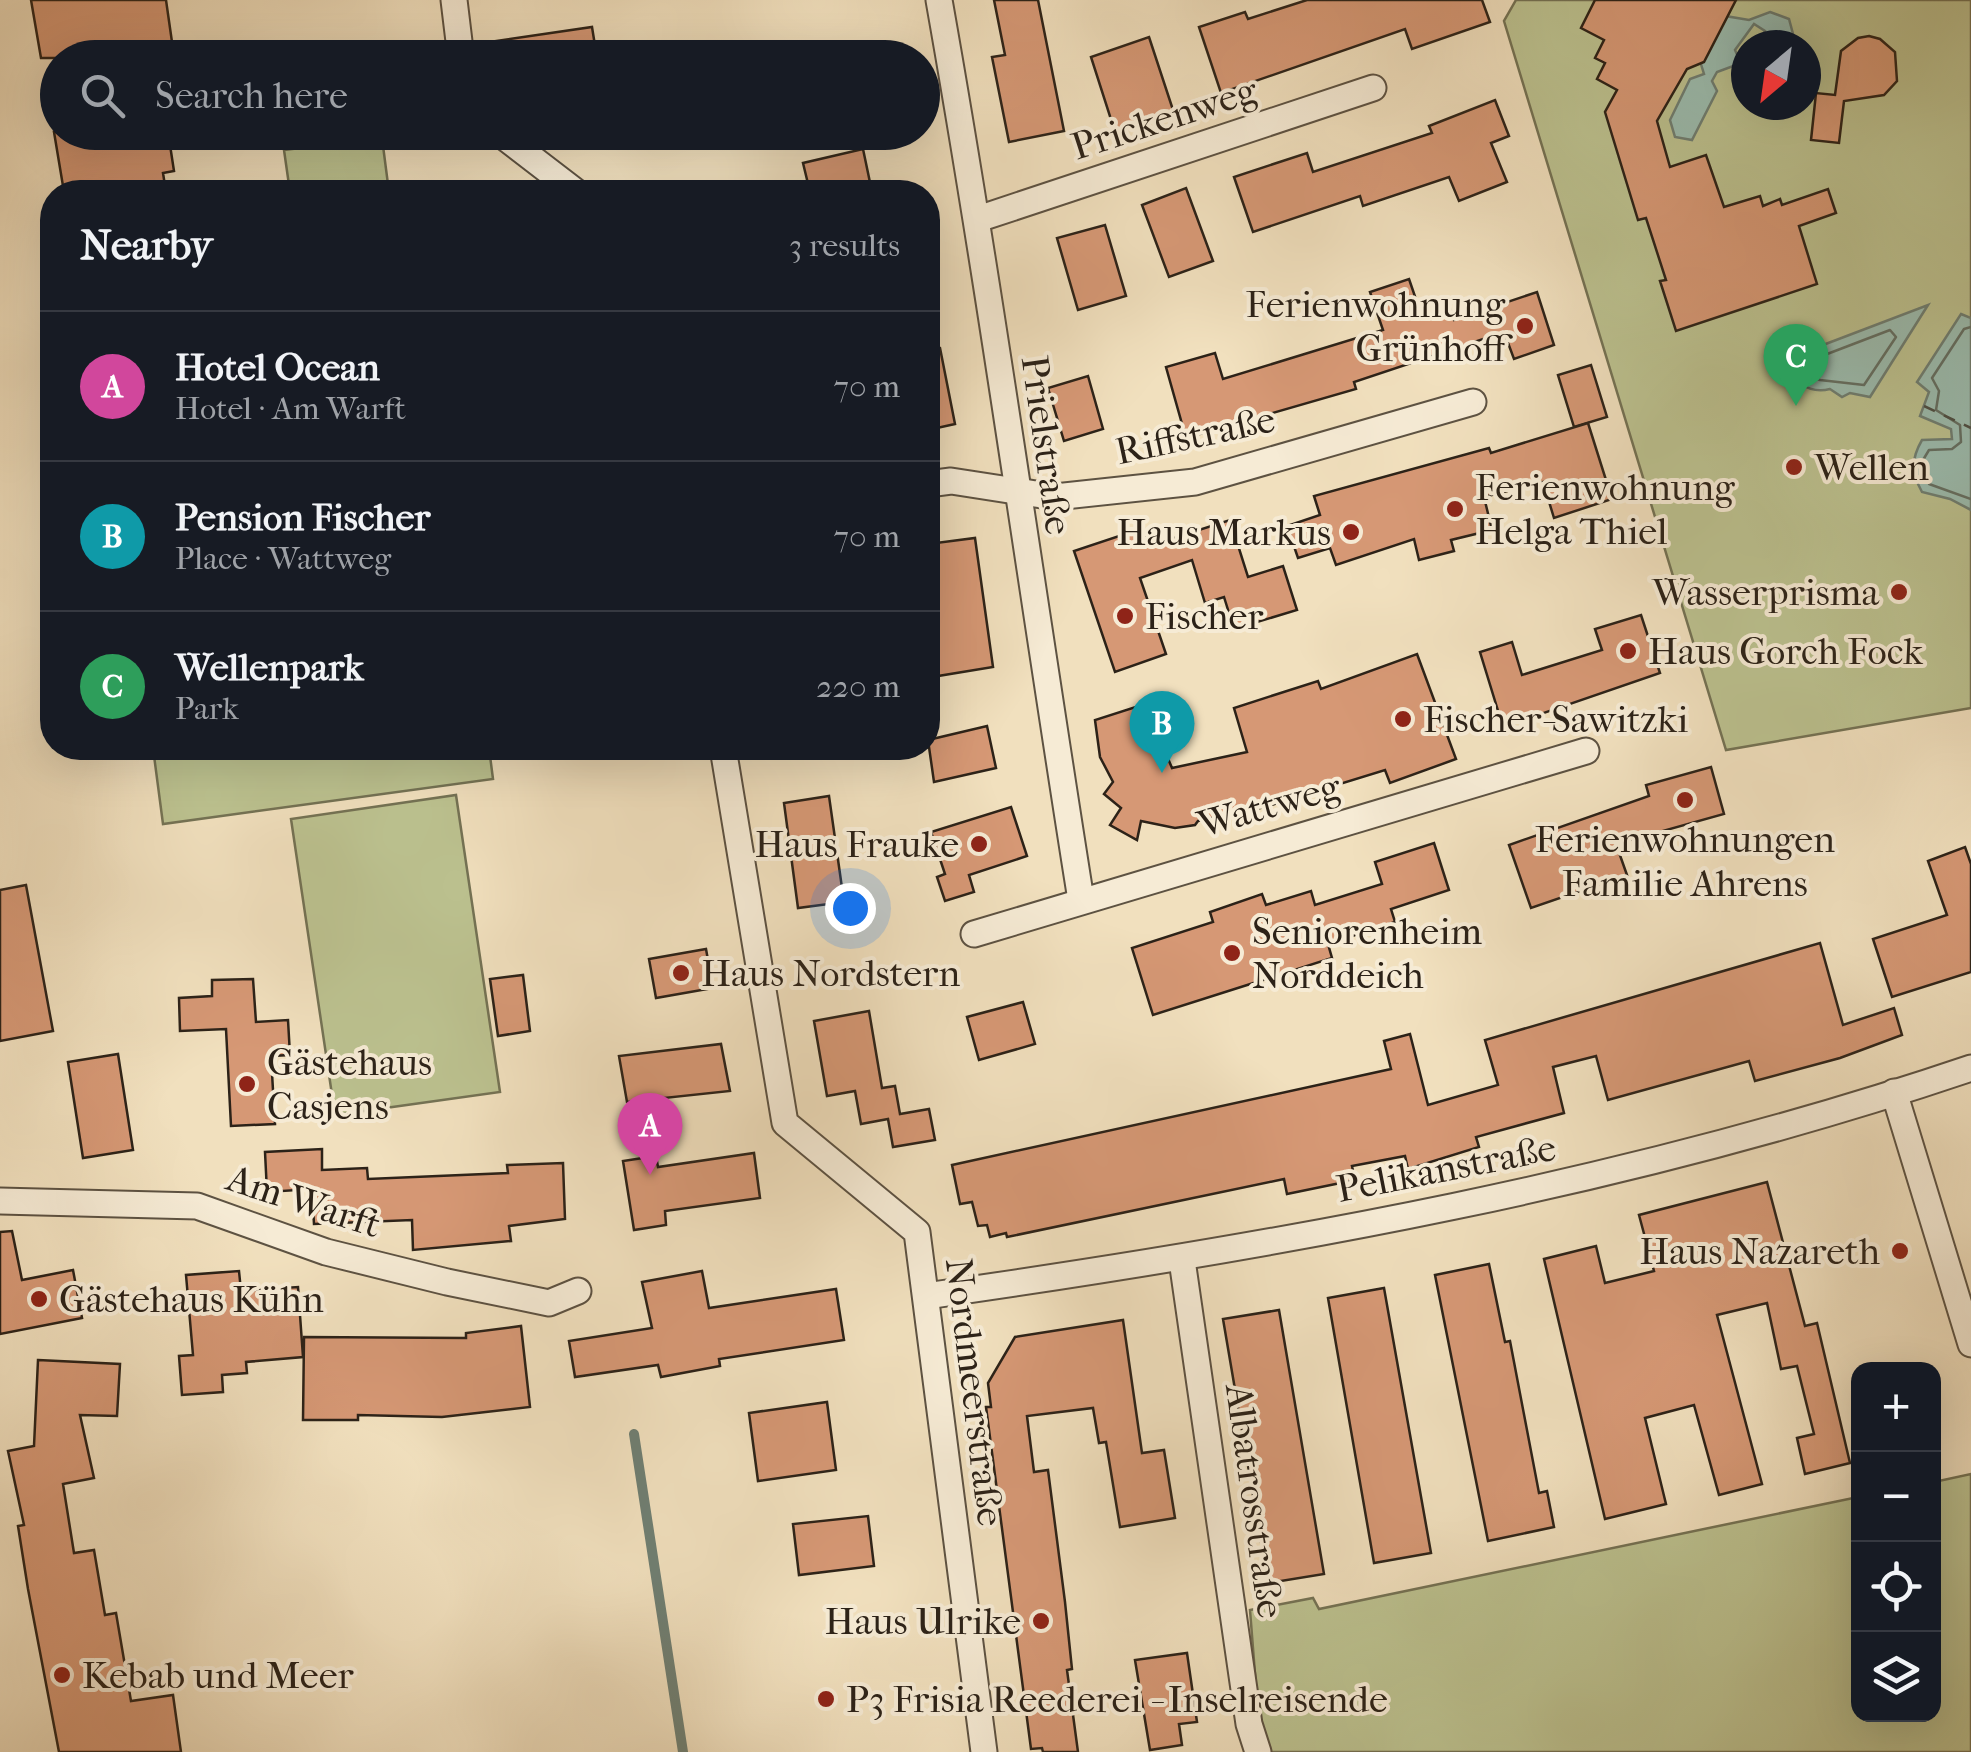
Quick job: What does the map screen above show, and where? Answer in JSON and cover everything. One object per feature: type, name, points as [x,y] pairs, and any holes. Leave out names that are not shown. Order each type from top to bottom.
[{"type":"street","points":[[454,0],[459,40]]},
{"type":"street","name":"Prielstraße","points":[[939,0],[978,220],[1014,488],[1080,900]]},
{"type":"street","name":"Prickenweg","points":[[978,220],[1373,88]]},
{"type":"street","points":[[521,150],[560,180]]},
{"type":"street","name":"Riffstraße","points":[[940,482],[1014,488],[1054,497],[1195,482],[1473,402]]},
{"type":"street","name":"Wattweg","points":[[974,934],[1586,751]]},
{"type":"street","name":"Nordmeerstraße","points":[[725,760],[785,1122],[917,1232],[984,1752]]},
{"type":"street","name":"Pelikanstraße","points":[[926,1296],[1182,1260],[1300,1234],[1510,1197],[1704,1151],[1971,1068]]},
{"type":"street","points":[[1894,1092],[1971,1344]]},
{"type":"street","name":"Am Warft","points":[[0,1200],[197,1206],[326,1252],[447,1282],[549,1304],[578,1291]]},
{"type":"street","name":"Albatrosstraße","points":[[1182,1260],[1249,1724],[1258,1752]]},
{"type":"green space","points":[[1516,0],[1971,0],[1971,708],[1726,750],[1504,21]]},
{"type":"green space","points":[[284,150],[384,150],[387,180],[288,180]]},
{"type":"green space","points":[[155,760],[491,760],[493,779],[163,824]]},
{"type":"green space","points":[[456,795],[500,1092],[335,1115],[291,819]]},
{"type":"green space","points":[[1971,1474],[1971,1752],[1270,1752],[1258,1712],[1250,1610],[1313,1598],[1319,1609],[1851,1498],[1851,1722],[1941,1722],[1941,1480]]},
{"type":"water","points":[[1770,12],[1789,19],[1792,30],[1763,30],[1754,24],[1750,30],[1731,30],[1731,67],[1717,72],[1712,81],[1717,91],[1692,140],[1675,137],[1670,120],[1690,79],[1704,74],[1700,61],[1725,16],[1749,20]]},
{"type":"water","points":[[1928,305],[1870,397],[1850,393],[1842,397],[1830,389],[1807,388],[1781,361]]},
{"type":"water","points":[[1961,314],[1971,318],[1971,510],[1950,499],[1922,492],[1914,466],[1922,440],[1952,439],[1951,429],[1920,416],[1929,392],[1917,382]]},
{"type":"building","points":[[31,0],[166,0],[172,40],[40,40],[40,52]]},
{"type":"building","points":[[994,0],[1038,0],[1064,131],[1009,142],[992,57],[1005,55]]},
{"type":"building","points":[[1307,0],[1482,0],[1490,22],[1412,49],[1405,29],[1221,93],[1199,27],[1245,12],[1248,19]]},
{"type":"building","points":[[1595,0],[1736,0],[1704,62],[1687,69],[1657,121],[1670,167],[1706,155],[1724,207],[1760,196],[1763,206],[1780,199],[1782,205],[1828,189],[1836,213],[1799,226],[1817,284],[1676,331],[1660,281],[1666,280],[1646,218],[1638,220],[1605,112],[1617,90],[1597,79],[1605,63],[1595,58],[1604,40],[1581,28]]},
{"type":"building","points":[[592,27],[594,40],[503,40]]},
{"type":"building","points":[[1149,37],[1174,113],[1115,132],[1091,57]]},
{"type":"building","points":[[1858,38],[1880,39],[1895,52],[1897,81],[1884,95],[1844,101],[1839,143],[1811,140],[1813,120],[1821,120],[1821,94],[1835,95],[1841,51]]},
{"type":"building","points":[[1495,100],[1509,136],[1491,143],[1507,182],[1459,201],[1449,177],[1363,206],[1360,196],[1253,232],[1234,177],[1307,153],[1313,172],[1432,133],[1429,126]]},
{"type":"building","points":[[57,150],[171,150],[174,171],[163,173],[164,180],[62,180]]},
{"type":"building","points":[[863,150],[869,180],[807,180],[803,163]]},
{"type":"building","points":[[1186,188],[1213,261],[1169,277],[1142,205]]},
{"type":"building","points":[[1105,225],[1126,296],[1078,310],[1057,238]]},
{"type":"building","points":[[1409,279],[1422,317],[1450,308],[1454,320],[1537,292],[1554,345],[1514,359],[1504,332],[1354,382],[1356,389],[1186,438],[1166,367],[1215,353],[1223,379],[1383,330],[1370,292]]},
{"type":"building","points":[[940,348],[955,424],[940,427]]},
{"type":"building","points":[[1591,365],[1607,417],[1574,427],[1558,375]]},
{"type":"building","points":[[1088,376],[1103,429],[1064,441],[1048,388]]},
{"type":"building","points":[[1588,423],[1612,499],[1554,518],[1543,482],[1484,497],[1492,530],[1451,540],[1454,551],[1419,560],[1414,539],[1336,565],[1330,548],[1298,558],[1287,526],[1320,515],[1314,496],[1489,448],[1491,453]]},
{"type":"building","points":[[1230,520],[1248,577],[1283,566],[1297,610],[1234,629],[1224,597],[1205,603],[1192,560],[1140,578],[1166,654],[1115,672],[1074,551],[1143,528],[1149,546]]},
{"type":"building","points":[[975,538],[993,667],[940,676],[940,542]]},
{"type":"building","points":[[1641,615],[1660,673],[1503,727],[1480,652],[1512,642],[1522,675],[1602,650],[1595,629]]},
{"type":"building","points":[[1417,654],[1456,759],[1390,783],[1385,770],[1265,807],[1198,821],[1195,825],[1175,828],[1141,821],[1137,840],[1110,825],[1121,808],[1104,794],[1113,782],[1100,757],[1095,720],[1145,704],[1172,768],[1247,752],[1234,708],[1318,681],[1321,689]]},
{"type":"building","points":[[987,726],[996,768],[934,782],[931,760],[940,760],[940,737]]},
{"type":"building","points":[[1711,767],[1724,814],[1616,844],[1627,875],[1531,908],[1509,845],[1649,796],[1646,785]]},
{"type":"building","points":[[829,796],[844,902],[798,908],[784,803]]},
{"type":"building","name":"Haus Frauke","points":[[1011,807],[1027,856],[969,875],[974,892],[945,901],[937,877],[945,874],[931,832]]},
{"type":"building","name":"Seniorenheim Norddeich","points":[[1434,843],[1449,890],[1391,909],[1395,922],[1328,944],[1332,958],[1153,1015],[1132,948],[1213,922],[1210,912],[1262,894],[1266,905],[1311,891],[1315,905],[1382,884],[1375,862]]},
{"type":"building","points":[[1965,847],[1971,864],[1971,972],[1892,997],[1873,939],[1947,915],[1928,861]]},
{"type":"building","points":[[26,885],[53,1031],[0,1041],[0,890]]},
{"type":"building","points":[[1820,943],[1843,1025],[1894,1008],[1902,1035],[1840,1058],[1755,1081],[1749,1061],[1608,1100],[1596,1056],[1553,1067],[1564,1113],[1476,1137],[1479,1147],[1408,1169],[1405,1156],[1352,1166],[1355,1180],[1287,1194],[1284,1179],[1007,1237],[1006,1233],[990,1237],[987,1225],[978,1226],[972,1202],[960,1204],[952,1165],[1391,1069],[1384,1041],[1410,1034],[1428,1105],[1498,1085],[1485,1040]]},
{"type":"building","name":"Haus Nordstern","points":[[706,949],[713,988],[656,998],[649,959]]},
{"type":"building","points":[[523,975],[530,1031],[498,1036],[490,979]]},
{"type":"building","points":[[253,979],[256,1022],[288,1020],[290,1055],[271,1056],[275,1124],[231,1126],[226,1029],[180,1031],[179,998],[212,996],[212,980]]},
{"type":"building","points":[[1023,1002],[1035,1044],[979,1060],[967,1017]]},
{"type":"building","points":[[869,1011],[882,1088],[895,1086],[900,1114],[929,1109],[935,1140],[893,1147],[888,1119],[861,1124],[855,1091],[827,1096],[814,1021]]},
{"type":"building","points":[[721,1044],[730,1091],[627,1102],[619,1056]]},
{"type":"building","points":[[118,1054],[133,1150],[83,1158],[68,1062]]},
{"type":"building","points":[[322,1149],[322,1170],[367,1168],[368,1179],[508,1173],[507,1165],[563,1163],[565,1219],[509,1226],[511,1241],[413,1250],[412,1220],[314,1224],[312,1189],[267,1192],[265,1152]]},
{"type":"building","points":[[754,1153],[760,1198],[665,1211],[666,1225],[634,1230],[623,1161],[656,1156],[658,1167]]},
{"type":"building","points":[[1767,1182],[1805,1326],[1817,1323],[1850,1463],[1805,1474],[1797,1438],[1814,1434],[1797,1366],[1781,1369],[1767,1303],[1717,1315],[1762,1484],[1719,1495],[1694,1405],[1645,1418],[1666,1504],[1605,1519],[1544,1259],[1596,1246],[1605,1283],[1654,1271],[1639,1215]]},
{"type":"building","name":"Gästehaus Kühn","points":[[12,1231],[22,1280],[73,1270],[82,1318],[0,1334],[0,1232]]},
{"type":"building","points":[[1489,1264],[1505,1342],[1510,1341],[1539,1493],[1547,1491],[1554,1527],[1488,1541],[1435,1275]]},
{"type":"building","points":[[239,1271],[241,1291],[298,1287],[303,1357],[246,1362],[247,1373],[222,1375],[223,1392],[182,1395],[179,1356],[193,1355],[186,1275]]},
{"type":"building","points":[[702,1271],[709,1308],[836,1289],[844,1340],[719,1359],[720,1366],[661,1377],[658,1365],[575,1377],[569,1341],[652,1328],[642,1282]]},
{"type":"building","points":[[1384,1288],[1431,1553],[1374,1563],[1328,1298]]},
{"type":"building","points":[[1279,1310],[1324,1574],[1268,1583],[1223,1319]]},
{"type":"building","points":[[1123,1320],[1142,1453],[1164,1450],[1175,1518],[1120,1527],[1106,1442],[1099,1443],[1093,1408],[1027,1416],[1034,1472],[1048,1470],[1078,1752],[1043,1752],[1042,1748],[1031,1749],[986,1407],[991,1407],[988,1383],[1015,1337]]},
{"type":"building","points":[[521,1326],[530,1407],[442,1417],[358,1415],[358,1420],[303,1420],[304,1337],[466,1338],[466,1333]]},
{"type":"building","points":[[38,1360],[120,1364],[117,1416],[80,1415],[94,1478],[63,1484],[74,1553],[94,1550],[105,1615],[116,1613],[131,1701],[173,1695],[181,1752],[59,1752],[18,1526],[24,1525],[8,1451],[34,1446]]},
{"type":"building","points":[[827,1402],[836,1470],[758,1481],[749,1413]]},
{"type":"building","points":[[868,1516],[874,1566],[799,1575],[793,1524]]},
{"type":"building","points":[[1187,1653],[1197,1722],[1179,1724],[1182,1745],[1150,1750],[1135,1660]]},
{"type":"waterway","points":[[634,1434],[683,1752]]},
{"type":"ferry route","points":[[1924,406],[1971,428]]},
{"type":"place","name":"Ferienwohnung Grünhoff","points":[[1525,326]]},
{"type":"place","name":"Wellenpark","points":[[1796,406]]},
{"type":"place","name":"Wellen","points":[[1794,467]]},
{"type":"place","name":"Ferienwohnung Helga Thiel","points":[[1455,509]]},
{"type":"place","name":"Haus Markus","points":[[1351,532]]},
{"type":"place","name":"Wasserprisma","points":[[1899,592]]},
{"type":"place","name":"Fischer","points":[[1125,616]]},
{"type":"place","name":"Haus Gorch Fock","points":[[1628,651]]},
{"type":"place","name":"Fischer-Sawitzki","points":[[1403,719]]},
{"type":"place","name":"Pension Fischer","points":[[1162,773]]},
{"type":"place","name":"Ferienwohnungen Familie Ahrens","points":[[1685,800]]},
{"type":"place","name":"Haus Frauke","points":[[979,844]]},
{"type":"place","name":"Seniorenheim Norddeich","points":[[1232,953]]},
{"type":"place","name":"Haus Nordstern","points":[[681,973]]},
{"type":"place","name":"Gästehaus Casjens","points":[[247,1084]]},
{"type":"place","name":"Hotel Ocean","points":[[650,1175]]},
{"type":"place","name":"Haus Nazareth","points":[[1900,1251]]},
{"type":"place","name":"Gästehaus Kühn","points":[[39,1299]]},
{"type":"place","name":"Haus Ulrike","points":[[1041,1621]]},
{"type":"place","name":"Kebab und Meer","points":[[62,1675]]},
{"type":"place","name":"P3 Frisia Reederei - Inselreisende","points":[[826,1699]]}]
